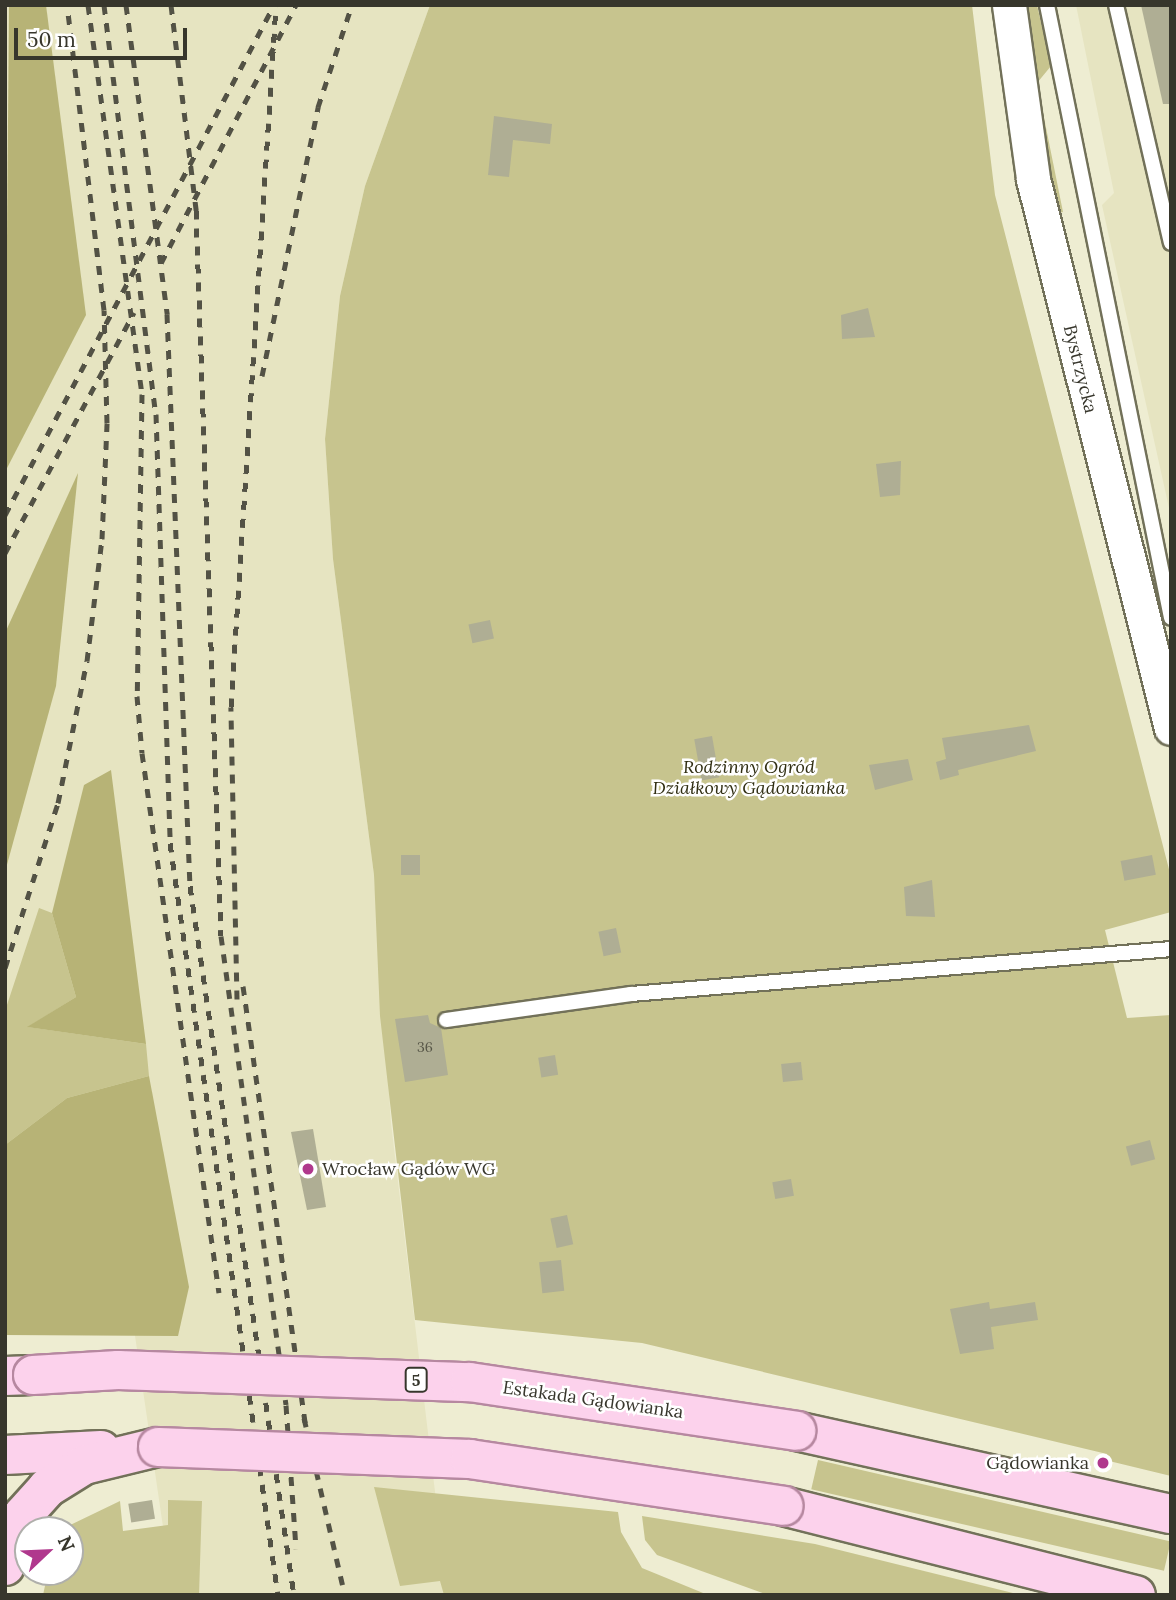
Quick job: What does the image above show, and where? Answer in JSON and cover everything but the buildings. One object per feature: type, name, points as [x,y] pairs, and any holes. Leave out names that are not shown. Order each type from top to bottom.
[{"type":"main road","name":"Estakada Gądowianka","points":[[5,1376],[118,1370],[470,1382],[796,1431],[1171,1514]]},
{"type":"main road","points":[[5,1455],[158,1447],[470,1459],[783,1506],[1136,1595]]},
{"type":"main road","points":[[5,1566],[23,1515],[47,1488],[84,1465],[158,1447]]},
{"type":"street","name":"Bystrzycka","points":[[1009,5],[1033,179],[1162,655],[1171,728]]},
{"type":"lane","points":[[1047,5],[1171,618]]},
{"type":"lane","points":[[1116,5],[1164,194],[1171,243]]},
{"type":"lane","points":[[446,1020],[631,995],[1171,949]]},
{"type":"shaded area","points":[[5,5],[430,5],[365,186],[340,296],[325,439],[333,559],[374,875],[391,1123],[436,1500],[458,1595],[173,1595],[134,1329],[5,1329]]},
{"type":"shaded area","points":[[9,5],[46,5],[86,315],[5,472]]},
{"type":"shaded area","points":[[1076,5],[1171,5],[1171,517],[1102,205],[1114,193]]},
{"type":"shaded area","points":[[78,473],[56,686],[5,872],[5,633]]},
{"type":"shaded area","points":[[111,770],[146,1044],[27,1027],[76,997],[52,913],[84,785]]},
{"type":"shaded area","points":[[149,1076],[189,1287],[178,1336],[5,1335],[5,1145],[67,1098]]},
{"type":"green space","name":"Rodzinny Ogród Działkowy Gądowianka","points":[[430,5],[972,5],[995,195],[1171,877],[1171,912],[1105,930],[1127,1018],[1171,1015],[1171,1476],[1105,1460],[1107,1454],[642,1343],[415,1320],[380,1016],[374,875],[333,559],[325,439],[340,296],[365,186]]},
{"type":"green space","points":[[1022,5],[1037,5],[1051,66],[1037,83],[1063,212],[1058,213],[1050,204]]},
{"type":"green space","points":[[39,908],[52,913],[76,997],[28,1027],[146,1044],[149,1076],[67,1098],[5,1145],[5,1011]]},
{"type":"green space","points":[[818,1460],[1171,1541],[1164,1571],[811,1489]]},
{"type":"green space","points":[[374,1487],[618,1512],[621,1532],[642,1568],[708,1595],[444,1595],[440,1581],[400,1586]]},
{"type":"green space","points":[[168,1500],[202,1501],[199,1595],[43,1595],[45,1586],[84,1586],[84,1518],[120,1501],[123,1531],[168,1525]]},
{"type":"green space","points":[[642,1516],[815,1544],[1021,1595],[768,1595],[657,1555],[645,1540]]},
{"type":"railway","points":[[5,968],[58,803],[87,661],[102,539],[107,423],[104,310],[67,5]]},
{"type":"railway","points":[[88,5],[142,394],[137,696],[142,753],[219,1293]]},
{"type":"railway","points":[[104,5],[156,414],[170,843],[278,1595]]},
{"type":"railway","points":[[126,5],[167,314],[190,886],[294,1595]]},
{"type":"railway","points":[[171,5],[196,210],[221,936],[286,1405],[296,1549]]},
{"type":"railway","points":[[237,999],[231,707],[276,5]]},
{"type":"railway","points":[[161,263],[296,5]]},
{"type":"railway","points":[[262,376],[318,107],[352,5]]},
{"type":"railway","points":[[5,515],[273,7]]},
{"type":"railway","points":[[5,553],[134,312]]},
{"type":"railway","points":[[243,986],[306,1426]]},
{"type":"railway","points":[[304,1418],[345,1595]]},
{"type":"place","name":"Wrocław Gądów WG","points":[[308,1169]]},
{"type":"place","name":"Gądowianka","points":[[1103,1463]]}]
